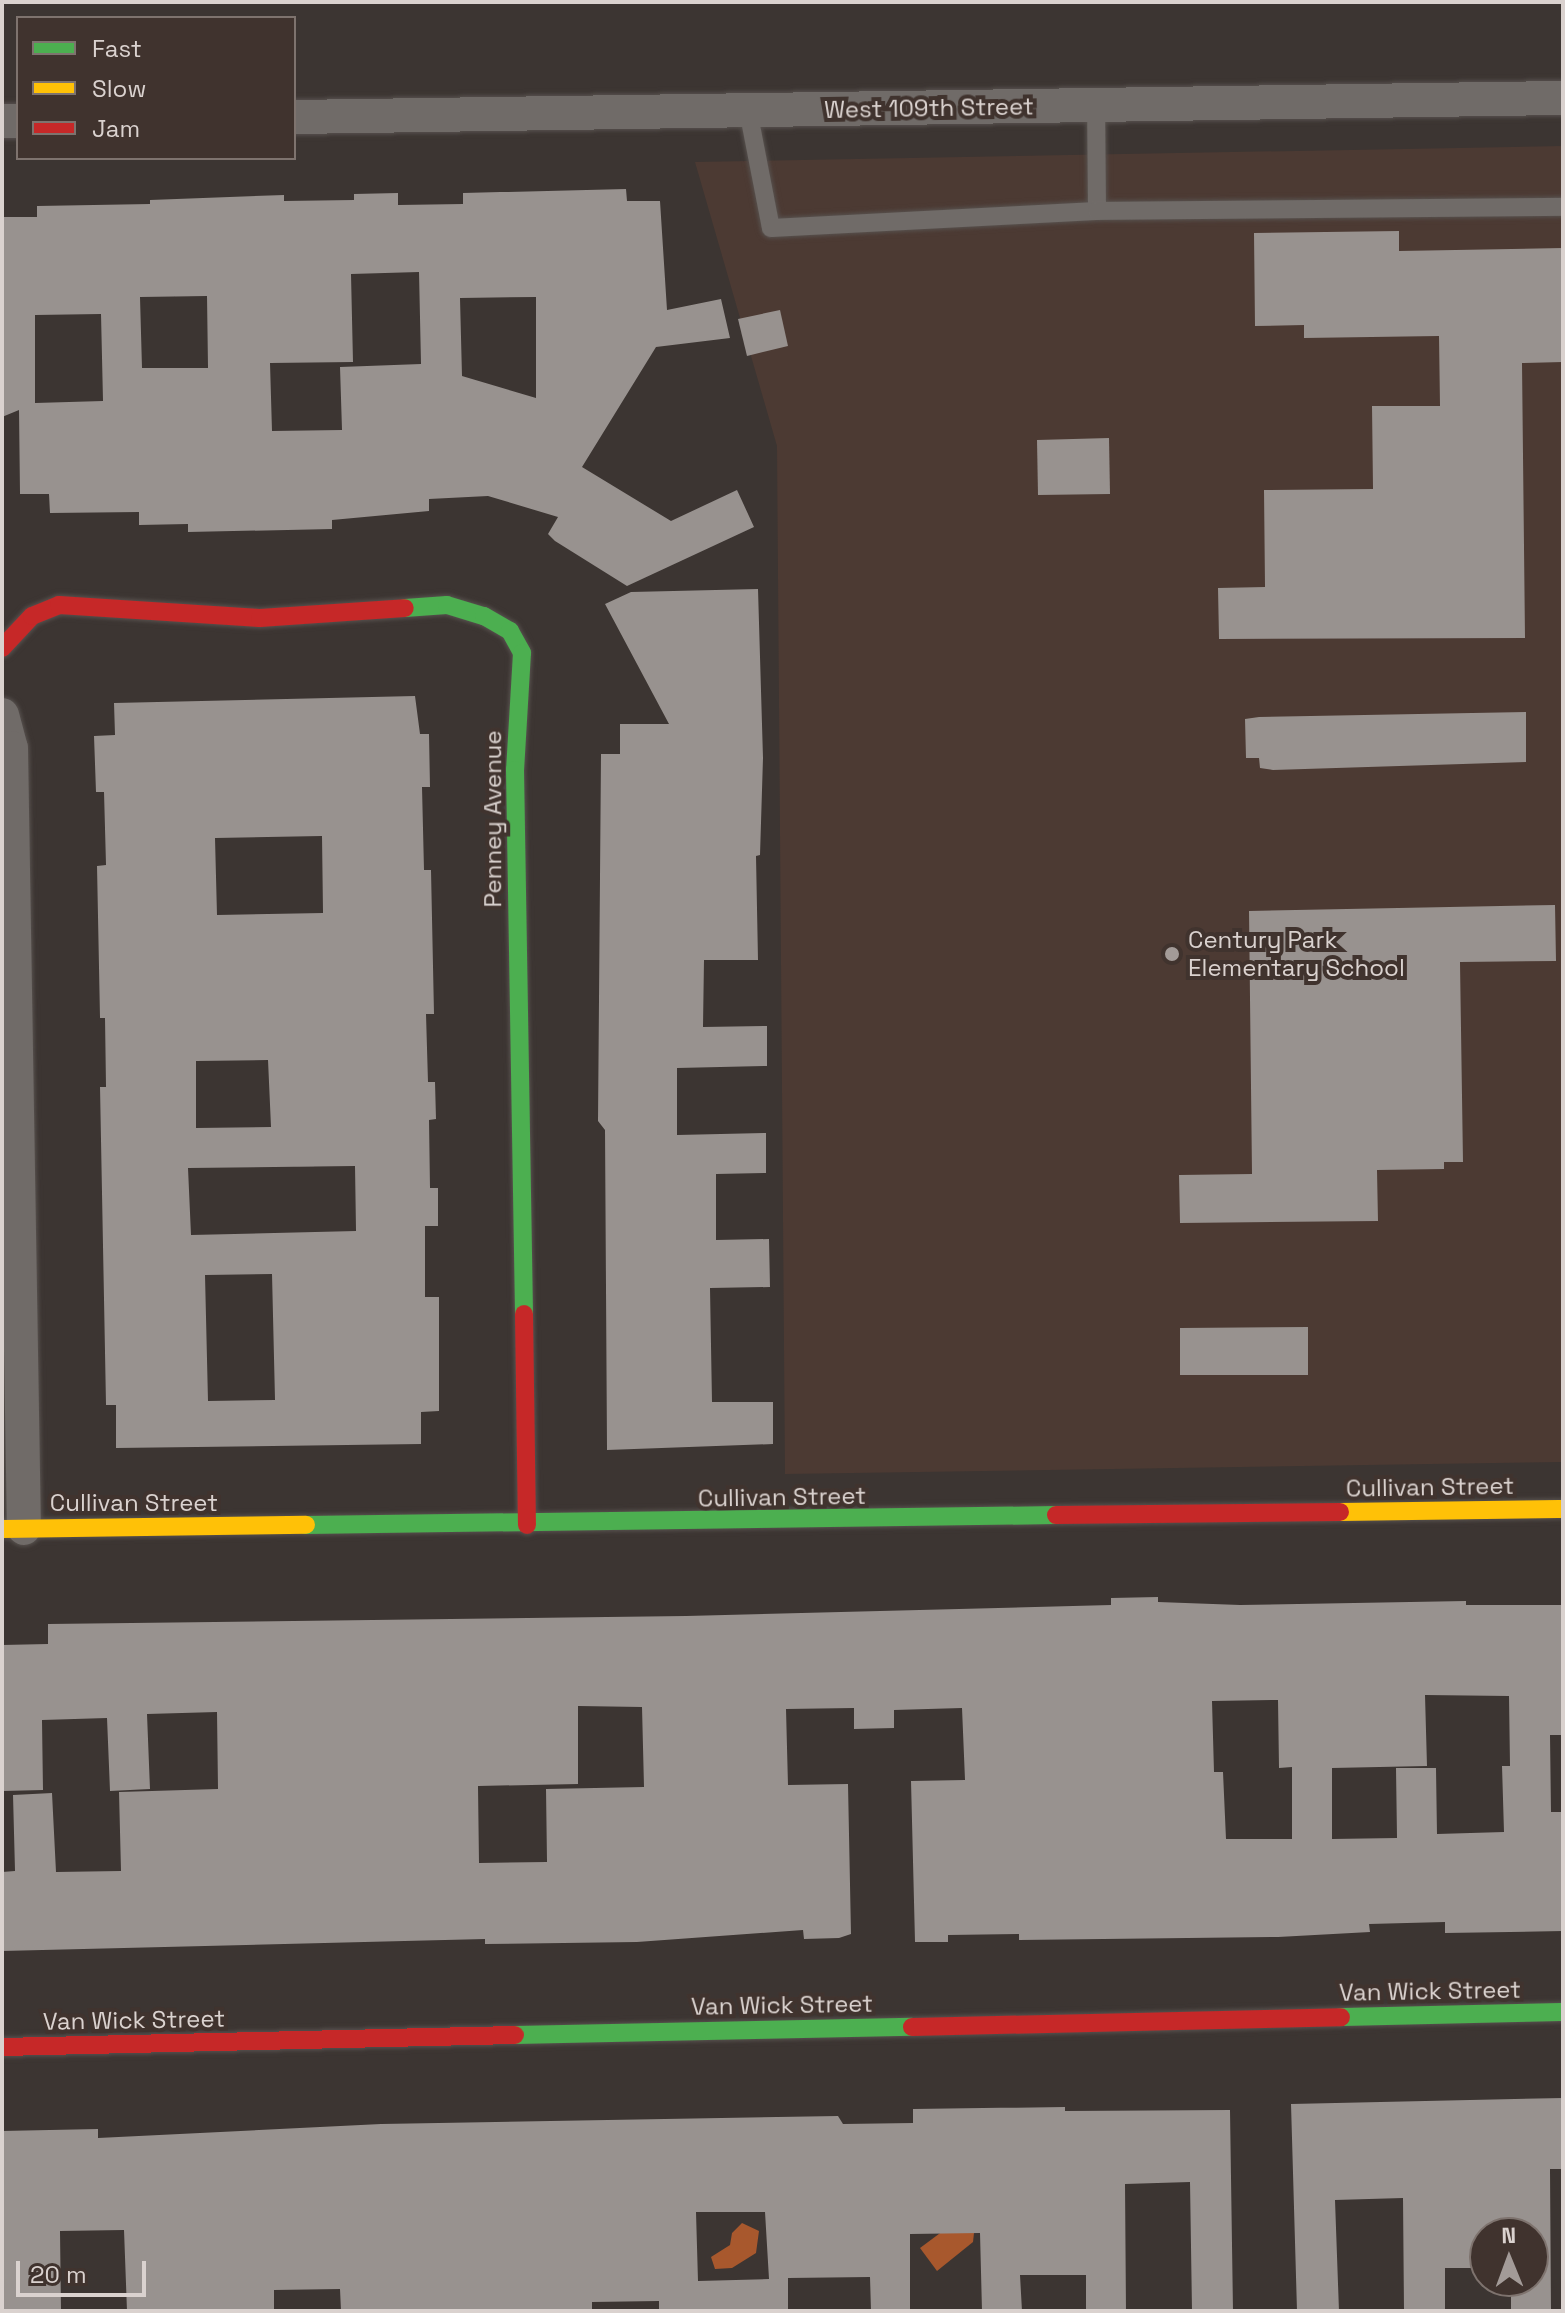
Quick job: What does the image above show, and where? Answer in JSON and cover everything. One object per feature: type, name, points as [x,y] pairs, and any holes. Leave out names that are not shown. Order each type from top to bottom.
[{"type":"street","name":"West 109th Street","points":[[296,117],[1563,98]]},
{"type":"street","name":"Penney Avenue","points":[[7,641],[32,616],[59,605],[260,618],[447,605],[484,616],[510,631],[522,653],[515,770],[527,1525]]},
{"type":"street","points":[[2,715],[11,748],[13,1528]]},
{"type":"street","name":"Cullivan Street","points":[[13,1528],[527,1525],[1563,1509]]},
{"type":"street","name":"Van Wick Street","points":[[2,2047],[1563,2012]]},
{"type":"lane","points":[[1096,105],[1097,211]]},
{"type":"lane","points":[[748,110],[771,228],[1097,211],[1563,207]]},
{"type":"shaded area","name":"Century Park Elementary School","points":[[1563,146],[1563,1462],[785,1474],[777,446],[695,162]]},
{"type":"shaded area","points":[[963,2216],[974,2233],[973,2242],[937,2271],[920,2248]]},
{"type":"shaded area","points":[[742,2223],[759,2231],[756,2253],[732,2268],[715,2269],[711,2257],[730,2245],[732,2233]]},
{"type":"building","points":[[626,189],[627,201],[660,201],[667,310],[721,299],[730,338],[656,347],[582,467],[671,521],[737,490],[754,527],[627,586],[548,534],[558,517],[488,496],[429,499],[429,511],[332,520],[332,529],[188,532],[188,524],[139,525],[139,512],[50,513],[49,494],[20,494],[19,410],[2,417],[2,217],[37,217],[37,206],[150,204],[150,200],[284,195],[284,201],[354,200],[354,194],[398,193],[398,205],[463,204],[463,193]],"holes":[[[419,272],[421,364],[340,367],[342,430],[272,431],[270,363],[353,362],[351,274]],[[207,296],[208,368],[142,368],[140,297]],[[536,297],[536,398],[462,376],[460,298]],[[101,314],[103,401],[35,403],[35,315]]]},
{"type":"building","points":[[1399,231],[1399,251],[1563,248],[1563,362],[1522,363],[1525,638],[1219,639],[1218,588],[1265,587],[1264,490],[1373,489],[1372,406],[1440,406],[1439,336],[1304,338],[1304,325],[1255,326],[1254,233]]},
{"type":"building","points":[[780,310],[788,346],[747,356],[738,319]]},
{"type":"building","points":[[1109,438],[1110,494],[1038,495],[1037,440]]},
{"type":"building","points":[[758,589],[763,758],[760,855],[756,856],[758,960],[704,960],[703,1027],[767,1026],[767,1066],[677,1068],[677,1135],[766,1133],[766,1173],[716,1174],[716,1240],[769,1239],[770,1287],[710,1288],[712,1402],[773,1402],[773,1444],[607,1450],[605,1130],[598,1121],[601,754],[620,754],[620,724],[669,724],[605,604],[631,592]]},
{"type":"building","points":[[415,696],[420,734],[429,734],[430,787],[422,787],[424,870],[431,870],[434,1014],[426,1014],[428,1082],[435,1082],[436,1119],[429,1120],[430,1188],[438,1188],[438,1226],[425,1226],[425,1297],[439,1297],[439,1411],[421,1412],[421,1444],[116,1448],[116,1405],[106,1405],[100,1087],[106,1087],[105,1018],[100,1018],[97,866],[106,865],[104,792],[96,792],[94,736],[115,735],[114,703]],"holes":[[[322,836],[323,913],[217,915],[215,838]],[[268,1060],[271,1127],[196,1128],[196,1061]],[[355,1166],[356,1231],[191,1235],[188,1168]],[[272,1274],[275,1400],[208,1401],[205,1275]]]},
{"type":"building","points":[[1526,712],[1526,762],[1273,770],[1260,768],[1259,758],[1246,758],[1245,719]]},
{"type":"building","points":[[1555,905],[1556,961],[1460,962],[1463,1162],[1444,1162],[1444,1169],[1377,1170],[1378,1221],[1180,1223],[1179,1175],[1252,1174],[1249,911]]},
{"type":"building","points":[[1308,1327],[1308,1375],[1180,1375],[1180,1328]]},
{"type":"building","points":[[1158,1597],[1158,1602],[1240,1605],[1466,1601],[1466,1605],[1563,1605],[1563,1735],[1550,1735],[1551,1812],[1563,1812],[1563,1931],[1445,1933],[1445,1922],[1369,1924],[1370,1932],[1278,1937],[1019,1940],[1019,1934],[948,1935],[948,1942],[915,1942],[911,1781],[965,1780],[962,1708],[894,1710],[894,1728],[854,1729],[854,1708],[786,1709],[788,1785],[848,1784],[851,1934],[839,1938],[804,1939],[803,1930],[637,1942],[485,1944],[485,1939],[2,1951],[2,1872],[15,1871],[13,1795],[52,1793],[56,1872],[121,1871],[119,1792],[218,1789],[217,1712],[147,1714],[150,1789],[110,1791],[107,1718],[42,1720],[43,1790],[3,1791],[2,1645],[48,1644],[48,1624],[686,1616],[1111,1605],[1111,1598]],"holes":[[[1425,1695],[1509,1696],[1510,1766],[1502,1766],[1504,1832],[1437,1834],[1436,1768],[1396,1768],[1397,1838],[1332,1839],[1332,1768],[1427,1766]],[[1278,1700],[1279,1768],[1292,1767],[1292,1839],[1226,1839],[1223,1772],[1214,1772],[1212,1701]],[[578,1706],[642,1707],[644,1787],[546,1789],[547,1862],[479,1863],[478,1786],[578,1784]]]},
{"type":"building","points":[[1563,2098],[1563,2169],[1550,2169],[1551,2311],[1511,2311],[1511,2297],[1549,2297],[1549,2217],[1469,2217],[1469,2268],[1445,2268],[1445,2311],[1404,2311],[1403,2198],[1335,2200],[1339,2311],[1297,2311],[1291,2104]]},
{"type":"building","points":[[1065,2107],[1065,2111],[1230,2110],[1233,2311],[1192,2311],[1190,2182],[1125,2184],[1126,2311],[1086,2311],[1086,2275],[1020,2275],[1022,2311],[982,2311],[980,2233],[910,2234],[910,2311],[871,2311],[870,2277],[788,2278],[788,2311],[659,2311],[659,2301],[592,2302],[592,2311],[341,2311],[340,2289],[274,2290],[274,2311],[127,2311],[124,2230],[60,2231],[61,2311],[2,2311],[2,2131],[98,2129],[98,2138],[381,2124],[838,2116],[843,2124],[913,2123],[913,2109]],"holes":[[[696,2212],[765,2212],[769,2279],[698,2281]]]},
{"type":"traffic: fast","points":[[405,608],[447,605],[484,616],[510,631],[522,653],[515,770],[524,1314]]},
{"type":"traffic: fast","points":[[306,1525],[1056,1515]]},
{"type":"traffic: fast","points":[[1341,2017],[1563,2012]]},
{"type":"traffic: fast","points":[[515,2035],[912,2027]]},
{"type":"traffic: slow","points":[[1340,1512],[1563,1509]]},
{"type":"traffic: slow","points":[[2,1529],[306,1525]]},
{"type":"traffic: jam","points":[[2,648],[32,616],[59,605],[260,618],[405,608]]},
{"type":"traffic: jam","points":[[524,1314],[527,1525]]},
{"type":"traffic: jam","points":[[1056,1515],[1340,1512]]},
{"type":"traffic: jam","points":[[912,2027],[1341,2017]]},
{"type":"traffic: jam","points":[[2,2047],[515,2035]]},
{"type":"place","name":"Century Park Elementary School","points":[[1172,954]]}]
